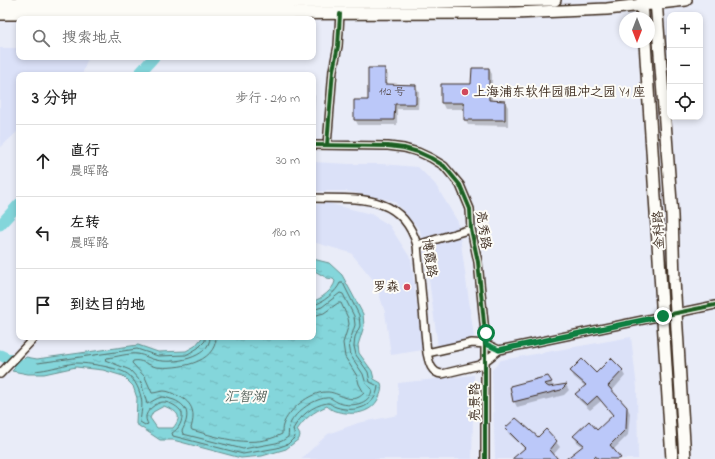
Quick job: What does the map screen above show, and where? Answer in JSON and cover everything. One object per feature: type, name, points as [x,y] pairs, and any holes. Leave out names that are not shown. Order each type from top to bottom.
[{"type":"main road","points":[[0,3],[555,0]]},
{"type":"main road","points":[[0,14],[515,13],[575,11],[642,3],[686,0]]},
{"type":"main road","name":"金科路","points":[[656,2],[672,216],[685,459]]},
{"type":"main road","name":"金科路","points":[[645,48],[672,459]]},
{"type":"street","points":[[403,1],[407,13]]},
{"type":"street","points":[[327,145],[333,70],[338,46],[340,14]]},
{"type":"street","name":"亮秀路","points":[[316,145],[388,146],[404,148],[418,152],[444,166],[460,185],[470,209],[478,262],[486,344]]},
{"type":"street","name":"博霞路","points":[[316,198],[366,200],[387,205],[397,212],[411,228],[417,244],[427,353],[430,365],[437,374],[475,367],[486,362]]},
{"type":"street","points":[[417,244],[472,229]]},
{"type":"street","points":[[486,362],[499,350],[715,305]]},
{"type":"street","points":[[2,372],[32,340]]},
{"type":"street","points":[[427,353],[472,343],[486,344],[499,350]]},
{"type":"street","name":"亮景路","points":[[486,344],[486,459]]},
{"type":"shaded area","points":[[0,48],[16,48],[16,60],[87,60],[83,72],[16,72],[16,133],[0,148]]},
{"type":"shaded area","points":[[316,162],[381,164],[418,167],[435,184],[458,222],[474,337],[438,347],[428,272],[420,230],[394,201],[346,191],[316,191]]},
{"type":"shaded area","points":[[327,203],[371,214],[389,225],[411,259],[423,350],[391,355],[385,312],[375,282],[351,253],[316,243],[316,205]]},
{"type":"shaded area","points":[[631,337],[637,388],[638,459],[495,459],[492,370],[501,360]]},
{"type":"shaded area","points":[[474,375],[472,459],[301,459],[328,434],[358,423],[398,415],[398,383]]},
{"type":"water","name":"汇智湖","points":[[316,260],[329,263],[342,275],[363,314],[364,326],[358,345],[359,353],[372,371],[374,379],[382,385],[380,395],[373,406],[358,413],[341,412],[333,410],[327,406],[313,413],[297,430],[300,435],[299,439],[286,449],[262,456],[241,458],[173,440],[160,440],[136,424],[137,398],[133,386],[123,376],[103,370],[76,367],[44,374],[28,374],[12,371],[26,357],[37,359],[138,345],[158,352],[186,351],[195,346],[200,340],[316,340],[316,300],[326,294],[335,281],[316,272]],"holes":[[[164,406],[175,412],[178,420],[173,428],[157,428],[150,418],[153,412]]]},
{"type":"building","points":[[368,68],[385,68],[385,84],[416,85],[416,104],[395,104],[394,120],[354,120],[354,100],[368,100]]},
{"type":"building","name":"上海浦东软件园祖冲之园 Y1 座","points":[[472,68],[489,68],[489,100],[505,101],[505,120],[464,120],[464,103],[441,103],[441,84],[471,84]]},
{"type":"building","points":[[611,358],[623,370],[608,386],[627,407],[626,429],[610,445],[621,458],[599,459],[595,456],[592,459],[566,459],[584,445],[573,436],[589,421],[597,430],[613,415],[597,396],[587,405],[575,394],[586,385],[570,371],[582,359],[596,373]]},
{"type":"building","points":[[548,376],[552,382],[544,384],[549,387],[567,384],[561,390],[513,402],[510,386]]},
{"type":"building","points":[[516,418],[538,437],[546,429],[557,441],[550,450],[558,459],[512,459],[525,448],[505,428]]},
{"type":"waterway","points":[[141,72],[151,60]]},
{"type":"waterway","points":[[0,225],[16,207]]},
{"type":"waterway","points":[[0,355],[19,364],[33,366]]},
{"type":"cycle path","points":[[327,145],[333,70],[338,46],[340,14]]},
{"type":"cycle path","points":[[316,145],[388,146],[404,148],[418,152],[444,166],[460,185],[470,209],[471,229],[478,262],[485,333],[485,459]]},
{"type":"cycle path","points":[[499,350],[715,305]]},
{"type":"place","name":"上海浦东软件园祖冲之园 Y1 座","points":[[465,92]]},
{"type":"place","name":"罗森","points":[[407,287]]},
{"type":"route","points":[[486,333],[486,344],[499,350],[663,316]]}]
